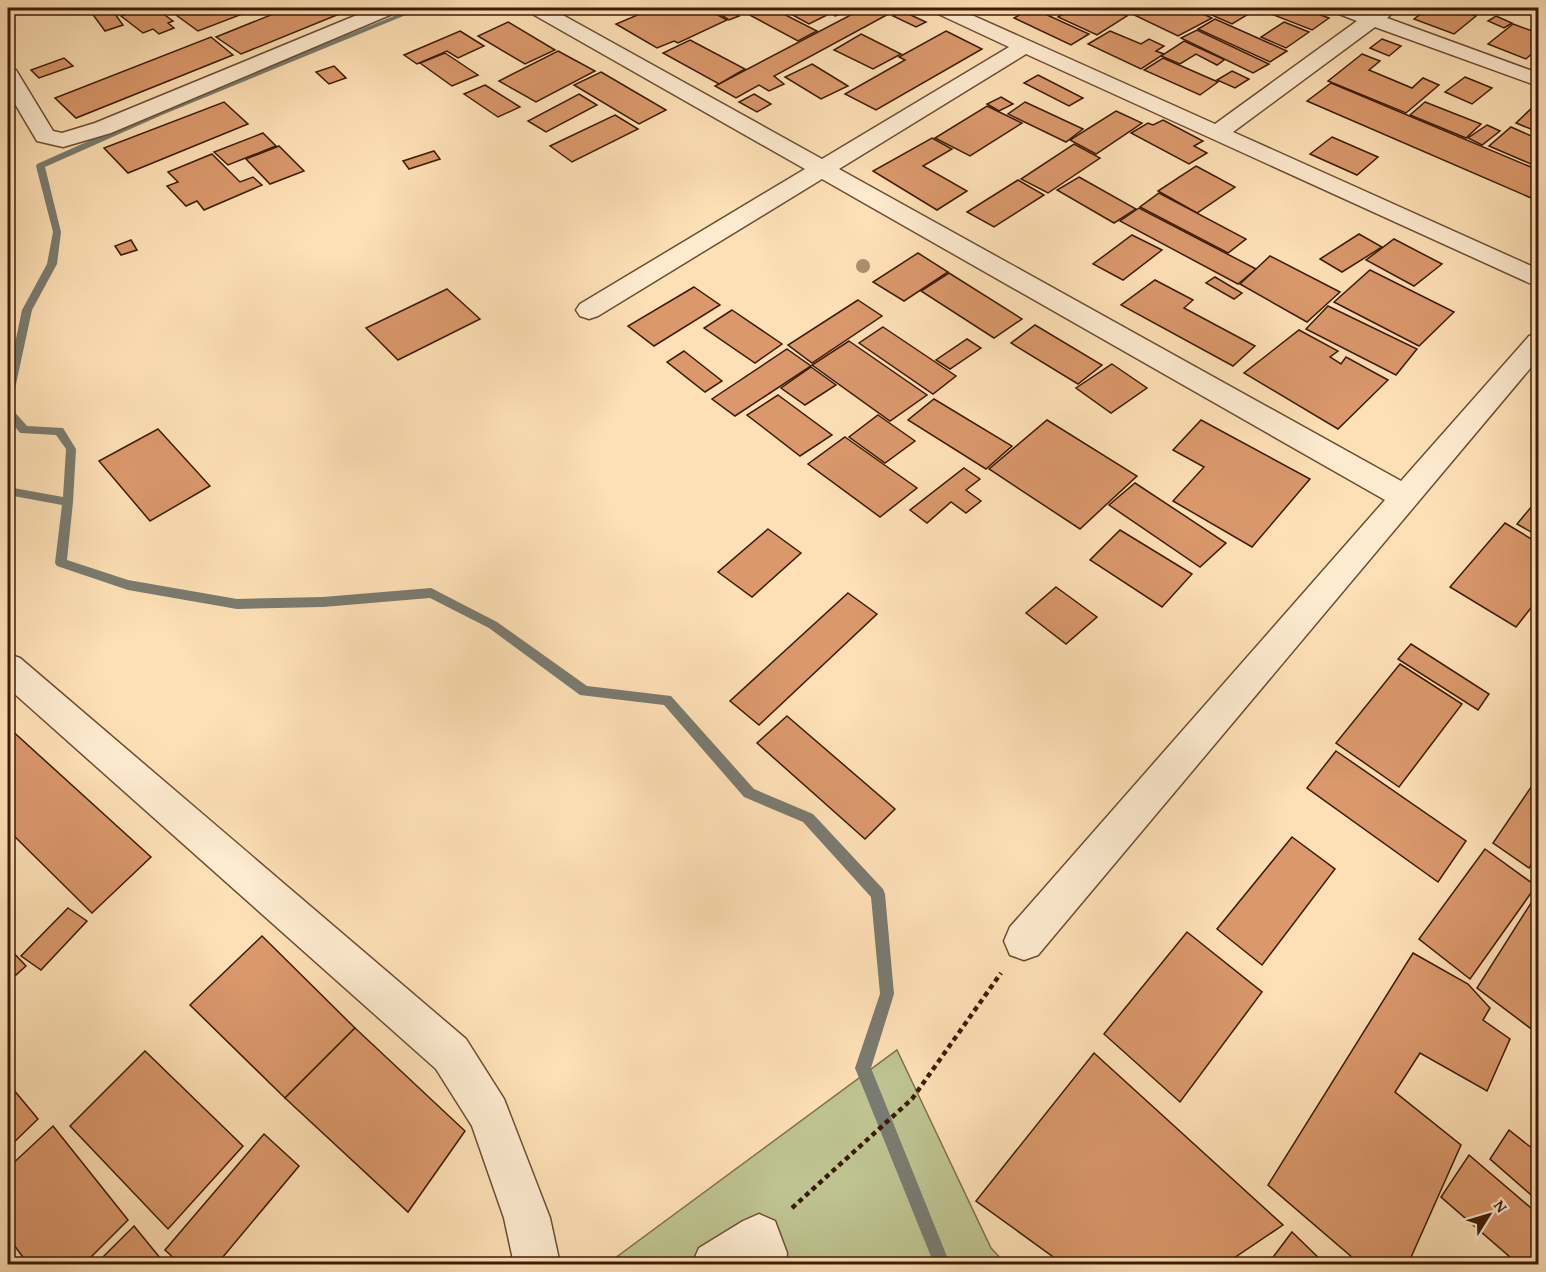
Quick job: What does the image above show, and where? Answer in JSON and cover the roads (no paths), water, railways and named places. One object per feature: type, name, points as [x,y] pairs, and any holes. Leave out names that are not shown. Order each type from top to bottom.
[{"type":"street","points":[[8,75],[45,136],[63,140],[103,128],[390,8]]},
{"type":"street","points":[[536,8],[1405,497]]},
{"type":"street","points":[[941,8],[1539,279]]},
{"type":"street","points":[[1341,8],[1380,14],[1539,80]]},
{"type":"street","points":[[1216,133],[1380,14]]},
{"type":"street","points":[[590,310],[1025,46]]},
{"type":"street","points":[[1024,940],[1539,342]]},
{"type":"street","points":[[8,668],[452,1054],[489,1114],[527,1218],[537,1264]]},
{"type":"street","points":[[715,1264],[761,1251]]},
{"type":"waterway","points":[[8,398],[27,310],[52,264],[57,232],[40,166],[159,113],[419,8]]},
{"type":"waterway","points":[[8,412],[24,430],[59,431],[71,449],[68,502]]},
{"type":"waterway","points":[[8,491],[68,502]]},
{"type":"waterway","points":[[68,502],[61,563],[128,585],[237,604],[323,602],[431,593],[493,625],[584,691],[667,700],[749,793],[808,818],[878,894],[887,994],[863,1068],[942,1264]]}]
